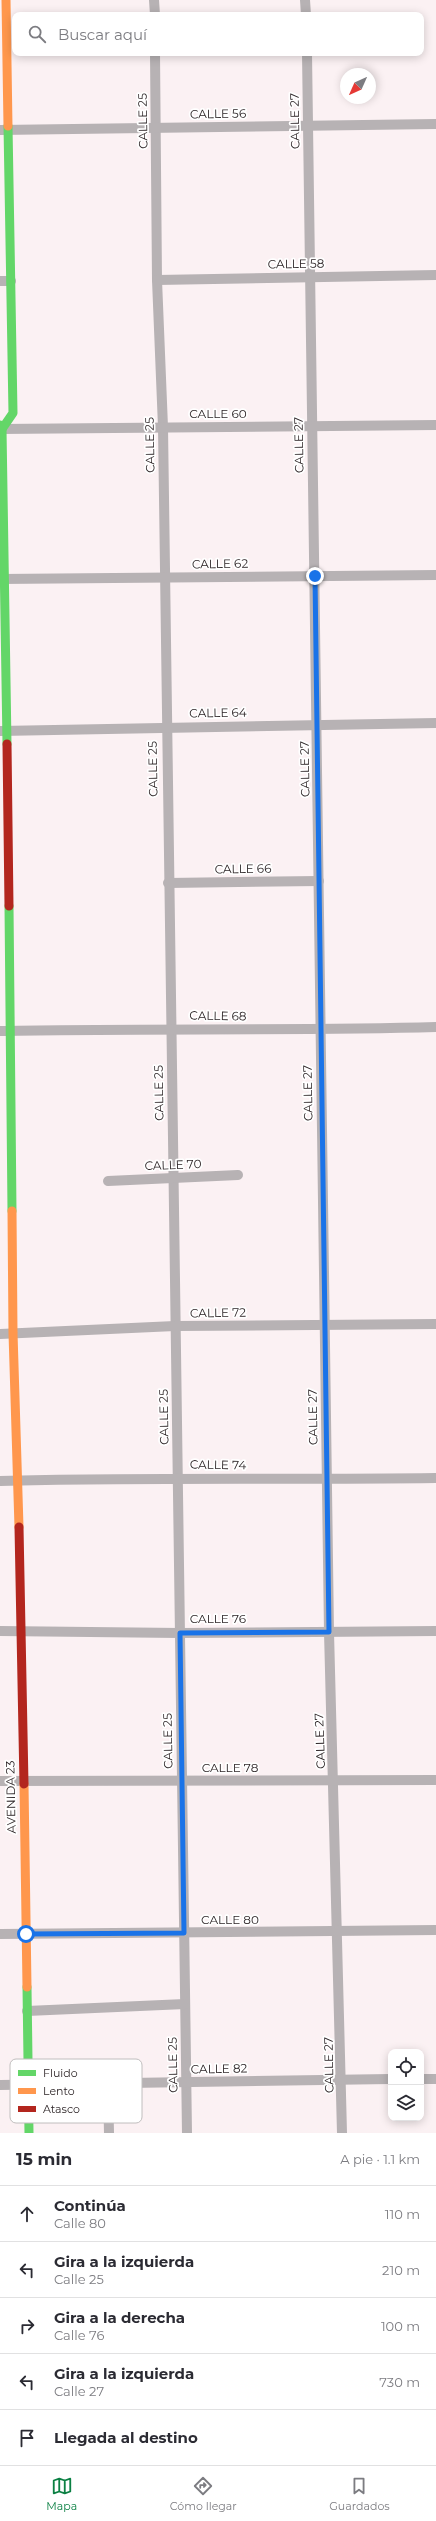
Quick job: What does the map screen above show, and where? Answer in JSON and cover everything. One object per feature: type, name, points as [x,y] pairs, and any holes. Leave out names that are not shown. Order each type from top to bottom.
[{"type":"street","points":[[1,428],[13,413],[11,281],[4,130],[6,0]]},
{"type":"street","points":[[154,0],[155,12]]},
{"type":"street","points":[[305,0],[306,12]]},
{"type":"street","name":"CALLE 25","points":[[155,56],[157,280],[163,427],[163,578],[188,2133]]},
{"type":"street","name":"CALLE 27","points":[[307,56],[329,1632],[342,2080],[342,2133]]},
{"type":"street","name":"CALLE 56","points":[[4,130],[436,124]]},
{"type":"street","name":"CALLE 58","points":[[157,280],[436,275]]},
{"type":"street","points":[[0,282],[11,281]]},
{"type":"street","name":"CALLE 60","points":[[1,428],[436,425]]},
{"type":"street","name":"AVENIDA 23","points":[[1,428],[3,731],[11,1030],[13,1333],[22,1631],[28,2059]]},
{"type":"street","name":"CALLE 62","points":[[2,579],[436,575]]},
{"type":"street","name":"CALLE 64","points":[[3,731],[436,723]]},
{"type":"street","name":"CALLE 66","points":[[168,883],[319,881]]},
{"type":"street","name":"CALLE 68","points":[[0,1031],[171,1028],[321,1031],[436,1027]]},
{"type":"street","name":"CALLE 70","points":[[108,1181],[238,1175]]},
{"type":"street","name":"CALLE 72","points":[[0,1334],[175,1326],[436,1324]]},
{"type":"street","name":"CALLE 74","points":[[0,1482],[178,1478],[327,1480],[436,1478]]},
{"type":"street","name":"CALLE 76","points":[[0,1631],[180,1633],[436,1631]]},
{"type":"street","name":"CALLE 78","points":[[0,1781],[436,1780]]},
{"type":"street","name":"CALLE 80","points":[[0,1934],[338,1933],[436,1930]]},
{"type":"street","points":[[27,2011],[185,2004]]},
{"type":"street","name":"CALLE 82","points":[[142,2083],[388,2079]]},
{"type":"street","points":[[424,2079],[436,2079]]},
{"type":"street","name":"CALLE 82","points":[[0,2085],[10,2085]]},
{"type":"street","name":"AVENIDA 23","points":[[29,2123],[29,2133]]},
{"type":"street","points":[[109,2123],[109,2133]]},
{"type":"traffic: fast","points":[[2,429],[13,413],[8,126]]},
{"type":"traffic: fast","points":[[0,425],[2,429],[7,744]]},
{"type":"traffic: fast","points":[[9,906],[12,1211]]},
{"type":"traffic: fast","points":[[27,1987],[28,2059]]},
{"type":"traffic: fast","points":[[29,2123],[29,2133]]},
{"type":"traffic: slow","points":[[6,0],[8,126]]},
{"type":"traffic: slow","points":[[12,1211],[13,1333],[19,1527]]},
{"type":"traffic: slow","points":[[24,1784],[27,1987]]},
{"type":"traffic: jam","points":[[7,744],[9,906]]},
{"type":"traffic: jam","points":[[19,1527],[24,1784]]},
{"type":"route","points":[[26,1934],[184,1933],[180,1633],[329,1632],[315,576]]}]
